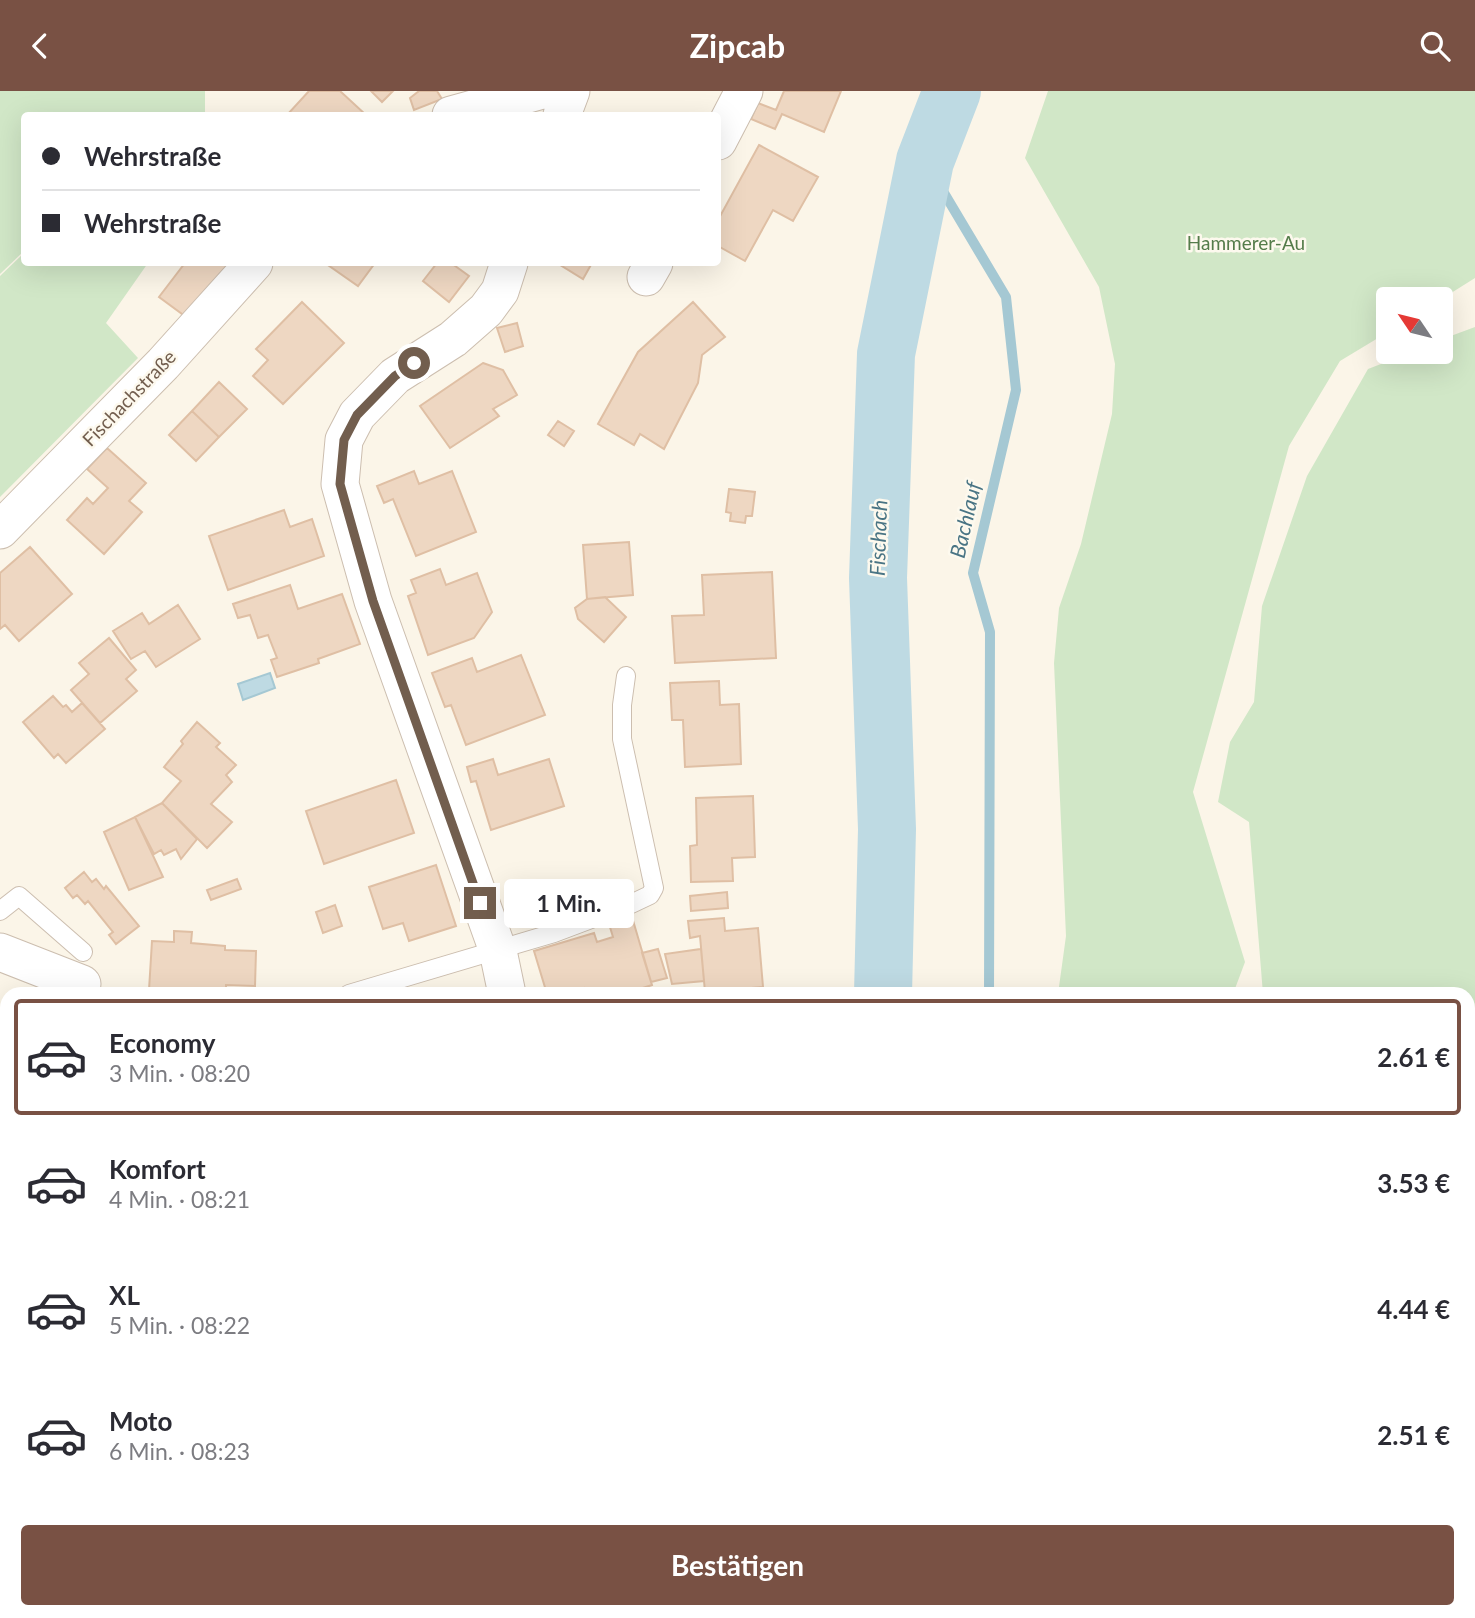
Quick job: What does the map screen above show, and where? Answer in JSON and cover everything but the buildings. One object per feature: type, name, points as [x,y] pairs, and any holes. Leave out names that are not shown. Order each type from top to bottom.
[{"type":"street","points":[[462,112],[539,91]]},
{"type":"street","points":[[563,112],[571,91]]},
{"type":"street","points":[[721,135],[744,91]]},
{"type":"street","name":"Fischachstraße","points":[[0,530],[153,374],[251,266]]},
{"type":"street","points":[[506,987],[498,951],[373,601],[340,484],[344,440],[357,415],[395,376],[453,339],[486,310],[500,291],[508,266]]},
{"type":"street","points":[[0,952],[83,968]]},
{"type":"lane","points":[[373,987],[498,951],[650,895],[653,888],[622,739],[622,705],[626,676]]},
{"type":"lane","points":[[0,911],[19,896],[83,968]]},
{"type":"green space","points":[[0,91],[205,91],[205,112],[21,112],[21,254],[0,274]]},
{"type":"green space","name":"Hammerer-Au","points":[[1048,91],[1475,91],[1475,278],[1453,292],[1453,287],[1376,287],[1376,339],[1340,361],[1289,446],[1193,792],[1245,962],[1236,987],[1059,987],[1066,936],[1054,663],[1059,608],[1081,544],[1112,414],[1115,364],[1099,287],[1025,158]]},
{"type":"green space","points":[[21,256],[21,266],[146,266],[106,323],[138,358],[0,497],[0,276]]},
{"type":"green space","points":[[1475,327],[1475,987],[1262,987],[1249,822],[1218,802],[1230,742],[1254,702],[1262,606],[1307,476],[1368,369],[1381,364],[1453,364],[1453,335]]},
{"type":"water","points":[[270,673],[275,688],[243,700],[238,684]]},
{"type":"waterway","name":"Fischach","points":[[883,987],[887,829],[878,578],[886,354],[925,161],[952,91]]},
{"type":"waterway","name":"Bachlauf","points":[[925,161],[1006,297],[1016,390],[973,573],[990,632],[989,987]]},
{"type":"route","points":[[414,363],[395,376],[357,415],[344,440],[340,484],[373,601],[480,903]]}]
